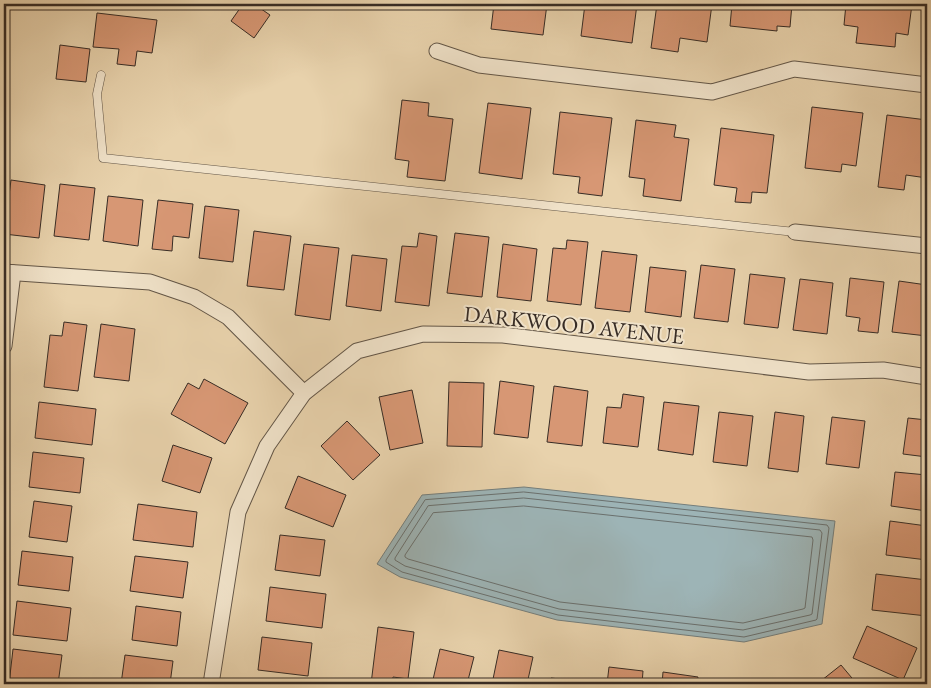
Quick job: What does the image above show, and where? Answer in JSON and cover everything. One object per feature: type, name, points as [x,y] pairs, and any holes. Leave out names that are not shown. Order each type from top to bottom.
[{"type":"street","points":[[437,51],[479,65],[712,92],[794,69],[927,85]]},
{"type":"street","points":[[795,232],[927,246]]},
{"type":"street","points":[[4,346],[8,272],[150,282],[194,297],[228,317],[304,393]]},
{"type":"street","name":"DARKWOOD AVENUE","points":[[211,684],[238,512],[268,446],[304,393],[357,351],[423,334],[503,335],[809,372],[883,370],[927,377]]},
{"type":"lane","points":[[101,75],[97,94],[103,158],[795,232]]},
{"type":"water","points":[[524,487],[835,521],[822,624],[744,642],[557,620],[400,577],[377,564],[422,495]]},
{"type":"building","points":[[243,4],[254,4],[270,15],[254,38],[231,21]]},
{"type":"building","points":[[494,4],[547,4],[543,35],[491,29]]},
{"type":"building","points":[[585,4],[637,4],[632,43],[581,36]]},
{"type":"building","points":[[657,4],[712,4],[707,42],[680,38],[678,52],[651,48]]},
{"type":"building","points":[[732,4],[792,4],[790,27],[777,26],[777,31],[730,26]]},
{"type":"building","points":[[846,4],[912,4],[908,35],[896,33],[895,47],[856,43],[858,27],[844,25]]},
{"type":"building","points":[[97,13],[157,20],[152,53],[137,51],[135,66],[117,64],[119,49],[93,47]]},
{"type":"building","points":[[60,45],[90,49],[86,82],[56,79]]},
{"type":"building","points":[[402,100],[429,103],[428,116],[453,119],[445,181],[407,177],[409,161],[395,159]]},
{"type":"building","points":[[488,103],[531,108],[522,179],[479,173]]},
{"type":"building","points":[[812,107],[863,113],[856,166],[842,164],[841,172],[805,168]]},
{"type":"building","points":[[560,112],[612,118],[602,196],[578,193],[580,177],[553,174]]},
{"type":"building","points":[[887,115],[927,120],[927,178],[906,175],[904,190],[878,187]]},
{"type":"building","points":[[636,120],[676,125],[674,137],[689,139],[681,201],[643,196],[645,179],[629,177]]},
{"type":"building","points":[[721,128],[774,135],[767,193],[752,192],[751,203],[735,202],[737,188],[714,185]]},
{"type":"building","points":[[11,180],[45,185],[39,238],[4,234]]},
{"type":"building","points":[[60,184],[95,188],[89,240],[54,236]]},
{"type":"building","points":[[108,196],[143,200],[138,246],[103,241]]},
{"type":"building","points":[[158,200],[193,204],[189,238],[173,236],[172,251],[152,249]]},
{"type":"building","points":[[205,206],[239,210],[233,262],[199,258]]},
{"type":"building","points":[[254,231],[291,236],[284,290],[247,286]]},
{"type":"building","points":[[419,233],[437,236],[429,306],[395,302],[402,246],[417,247]]},
{"type":"building","points":[[455,233],[489,237],[482,297],[447,293]]},
{"type":"building","points":[[567,240],[588,242],[581,305],[547,301],[553,248],[566,249]]},
{"type":"building","points":[[304,244],[339,248],[330,320],[295,315]]},
{"type":"building","points":[[503,244],[537,249],[531,301],[497,297]]},
{"type":"building","points":[[602,251],[637,255],[630,312],[595,308]]},
{"type":"building","points":[[352,255],[387,259],[381,311],[346,306]]},
{"type":"building","points":[[701,265],[735,269],[728,322],[694,318]]},
{"type":"building","points":[[650,267],[686,271],[681,317],[645,312]]},
{"type":"building","points":[[750,274],[785,278],[778,328],[744,324]]},
{"type":"building","points":[[850,278],[884,282],[878,333],[858,331],[860,318],[846,316]]},
{"type":"building","points":[[800,279],[833,283],[827,334],[793,330]]},
{"type":"building","points":[[899,281],[927,285],[927,336],[892,332]]},
{"type":"building","points":[[64,322],[87,325],[78,391],[44,387],[50,335],[62,336]]},
{"type":"building","points":[[101,324],[135,329],[129,381],[94,377]]},
{"type":"building","points":[[204,379],[248,403],[225,444],[171,414],[188,383],[199,389]]},
{"type":"building","points":[[500,381],[534,386],[528,438],[494,434]]},
{"type":"building","points":[[449,382],[484,383],[482,447],[447,446]]},
{"type":"building","points":[[554,386],[588,391],[582,446],[547,442]]},
{"type":"building","points":[[412,390],[423,443],[390,450],[379,397]]},
{"type":"building","points":[[623,394],[644,397],[638,447],[603,443],[607,407],[621,408]]},
{"type":"building","points":[[39,402],[96,409],[92,445],[35,438]]},
{"type":"building","points":[[664,402],[699,406],[693,455],[658,450]]},
{"type":"building","points":[[719,412],[753,416],[747,466],[713,462]]},
{"type":"building","points":[[775,412],[804,416],[798,472],[768,468]]},
{"type":"building","points":[[832,417],[865,421],[859,468],[826,464]]},
{"type":"building","points":[[908,418],[927,420],[927,457],[903,454]]},
{"type":"building","points":[[347,421],[380,455],[353,480],[321,446]]},
{"type":"building","points":[[173,445],[212,458],[200,493],[162,481]]},
{"type":"building","points":[[33,452],[84,458],[80,493],[29,487]]},
{"type":"building","points":[[895,472],[927,475],[927,511],[891,506]]},
{"type":"building","points":[[298,476],[346,495],[333,527],[285,508]]},
{"type":"building","points":[[34,501],[72,506],[67,542],[29,537]]},
{"type":"building","points":[[138,504],[197,512],[193,547],[133,540]]},
{"type":"building","points":[[890,521],[927,526],[927,560],[886,555]]},
{"type":"building","points":[[280,535],[325,540],[320,576],[275,570]]},
{"type":"building","points":[[22,551],[73,557],[69,591],[18,585]]},
{"type":"building","points":[[135,556],[188,562],[183,598],[130,591]]},
{"type":"building","points":[[876,574],[927,580],[927,616],[872,610]]},
{"type":"building","points":[[270,587],[326,594],[322,628],[266,621]]},
{"type":"building","points":[[17,601],[71,608],[67,641],[13,635]]},
{"type":"building","points":[[136,606],[181,612],[177,646],[132,640]]},
{"type":"building","points":[[867,626],[917,648],[903,680],[853,658]]},
{"type":"building","points":[[378,627],[414,632],[408,679],[393,677],[392,684],[371,684]]},
{"type":"building","points":[[262,637],[312,643],[308,676],[258,670]]},
{"type":"building","points":[[13,649],[62,655],[58,684],[9,684]]},
{"type":"building","points":[[440,649],[474,657],[467,684],[432,684]]},
{"type":"building","points":[[499,650],[533,657],[527,684],[492,684]]},
{"type":"building","points":[[125,655],[173,661],[170,684],[121,684]]},
{"type":"building","points":[[841,665],[857,684],[817,684]]},
{"type":"building","points":[[609,667],[643,671],[642,684],[607,684]]},
{"type":"building","points":[[663,672],[698,677],[697,684],[662,684]]},
{"type":"building","points":[[551,678],[586,682],[586,684],[550,684]]}]
